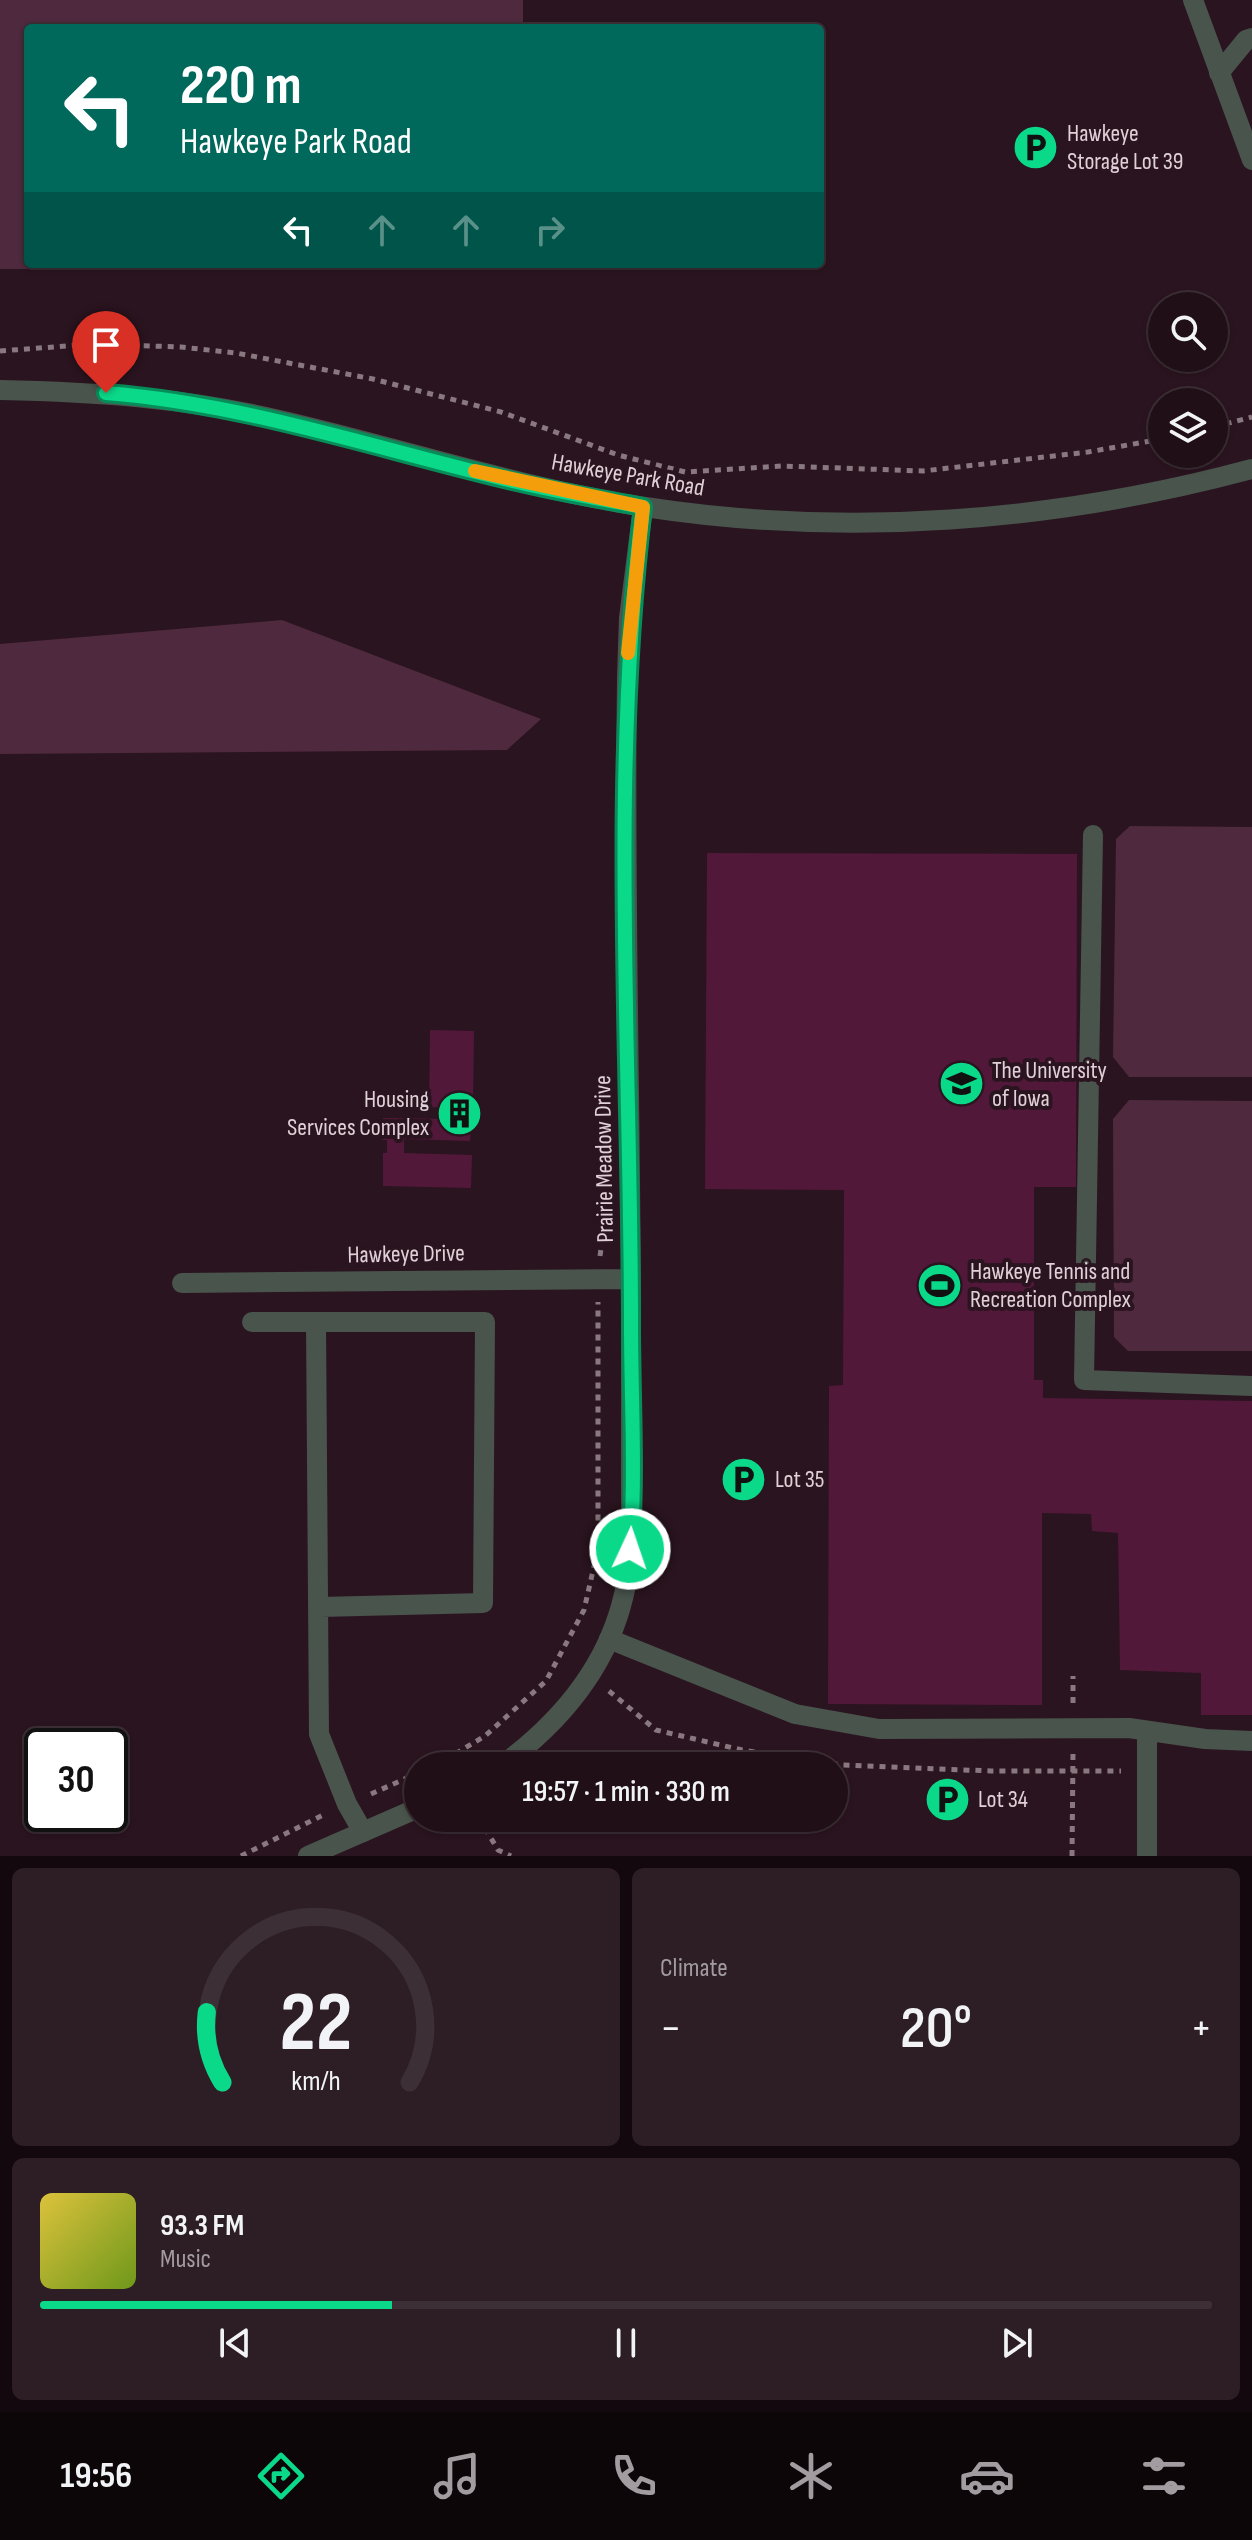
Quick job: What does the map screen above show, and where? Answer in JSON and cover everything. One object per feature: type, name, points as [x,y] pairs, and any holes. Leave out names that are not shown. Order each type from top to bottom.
[{"type":"street","points":[[1193,0],[1252,160]]},
{"type":"street","points":[[1219,73],[1246,40],[1252,38]]},
{"type":"street","name":"Hawkeye Park Road","points":[[0,390],[153,397],[277,419],[518,482],[643,507],[808,523],[990,517],[1169,491],[1252,469]]},
{"type":"street","name":"Prairie Meadow Drive","points":[[521,1752],[562,1714],[591,1677],[621,1606],[631,1527],[627,677],[629,618],[643,507]]},
{"type":"street","points":[[1093,835],[1084,1380],[1252,1386]]},
{"type":"street","name":"Hawkeye Drive","points":[[182,1283],[631,1279]]},
{"type":"street","points":[[252,1322],[485,1322],[483,1603],[320,1607]]},
{"type":"street","points":[[316,1322],[319,1734],[347,1804],[363,1832]]},
{"type":"street","points":[[609,1639],[795,1714],[879,1729],[1073,1728],[1252,1741]]},
{"type":"street","points":[[1147,1731],[1147,1856]]},
{"type":"street","points":[[308,1856],[404,1814]]},
{"type":"path","points":[[0,351],[93,344],[181,347],[236,353],[373,379],[487,408],[618,455],[685,472],[782,466],[923,471],[1088,452],[1148,441]]},
{"type":"path","points":[[1228,423],[1252,417]]},
{"type":"path","points":[[464,1752],[515,1713],[546,1681],[584,1610],[598,1549],[598,1277],[605,1230]]},
{"type":"path","points":[[1072,1856],[1073,1676]]},
{"type":"path","points":[[487,1832],[498,1850],[511,1856]]},
{"type":"shaded area","points":[[0,0],[523,0],[523,24],[24,24],[24,268],[522,270],[0,269]]},
{"type":"shaded area","points":[[282,620],[541,719],[507,750],[0,754],[0,644]]},
{"type":"shaded area","points":[[1130,826],[1252,827],[1252,1077],[1129,1077],[1113,1057],[1116,839]]},
{"type":"shaded area","points":[[1129,1100],[1252,1101],[1252,1351],[1128,1351],[1114,1337],[1113,1119]]},
{"type":"building","name":"Hawkeye Tennis and Recreation Complex","points":[[707,853],[1077,854],[1076,1187],[1034,1187],[1034,1380],[1043,1380],[1043,1398],[1252,1401],[1252,1715],[1201,1715],[1201,1673],[1120,1670],[1118,1533],[1092,1531],[1091,1514],[1042,1513],[1042,1705],[828,1704],[829,1386],[843,1385],[844,1190],[705,1189]]},
{"type":"building","name":"Housing Services Complex","points":[[430,1030],[474,1031],[473,1107],[466,1106],[465,1125],[471,1125],[470,1141],[404,1139],[404,1153],[472,1155],[471,1188],[383,1186],[383,1153],[387,1153],[387,1140],[382,1140],[383,1118],[455,1119],[455,1108],[429,1107]]},
{"type":"slow traffic","points":[[475,471],[643,507],[629,618],[628,653]]},
{"type":"place","name":"Hawkeye Storage Lot 39","points":[[1036,147]]},
{"type":"place","name":"The University of Iowa","points":[[961,1084]]},
{"type":"place","name":"Housing Services Complex","points":[[460,1113]]},
{"type":"place","name":"Hawkeye Tennis and Recreation Complex","points":[[939,1285]]},
{"type":"place","name":"Lot 35","points":[[744,1479]]},
{"type":"place","name":"Lot 34","points":[[947,1799]]},
{"type":"route","points":[[106,393],[153,397],[277,419],[518,482],[643,507],[629,618],[626,747],[630,1549]]}]
